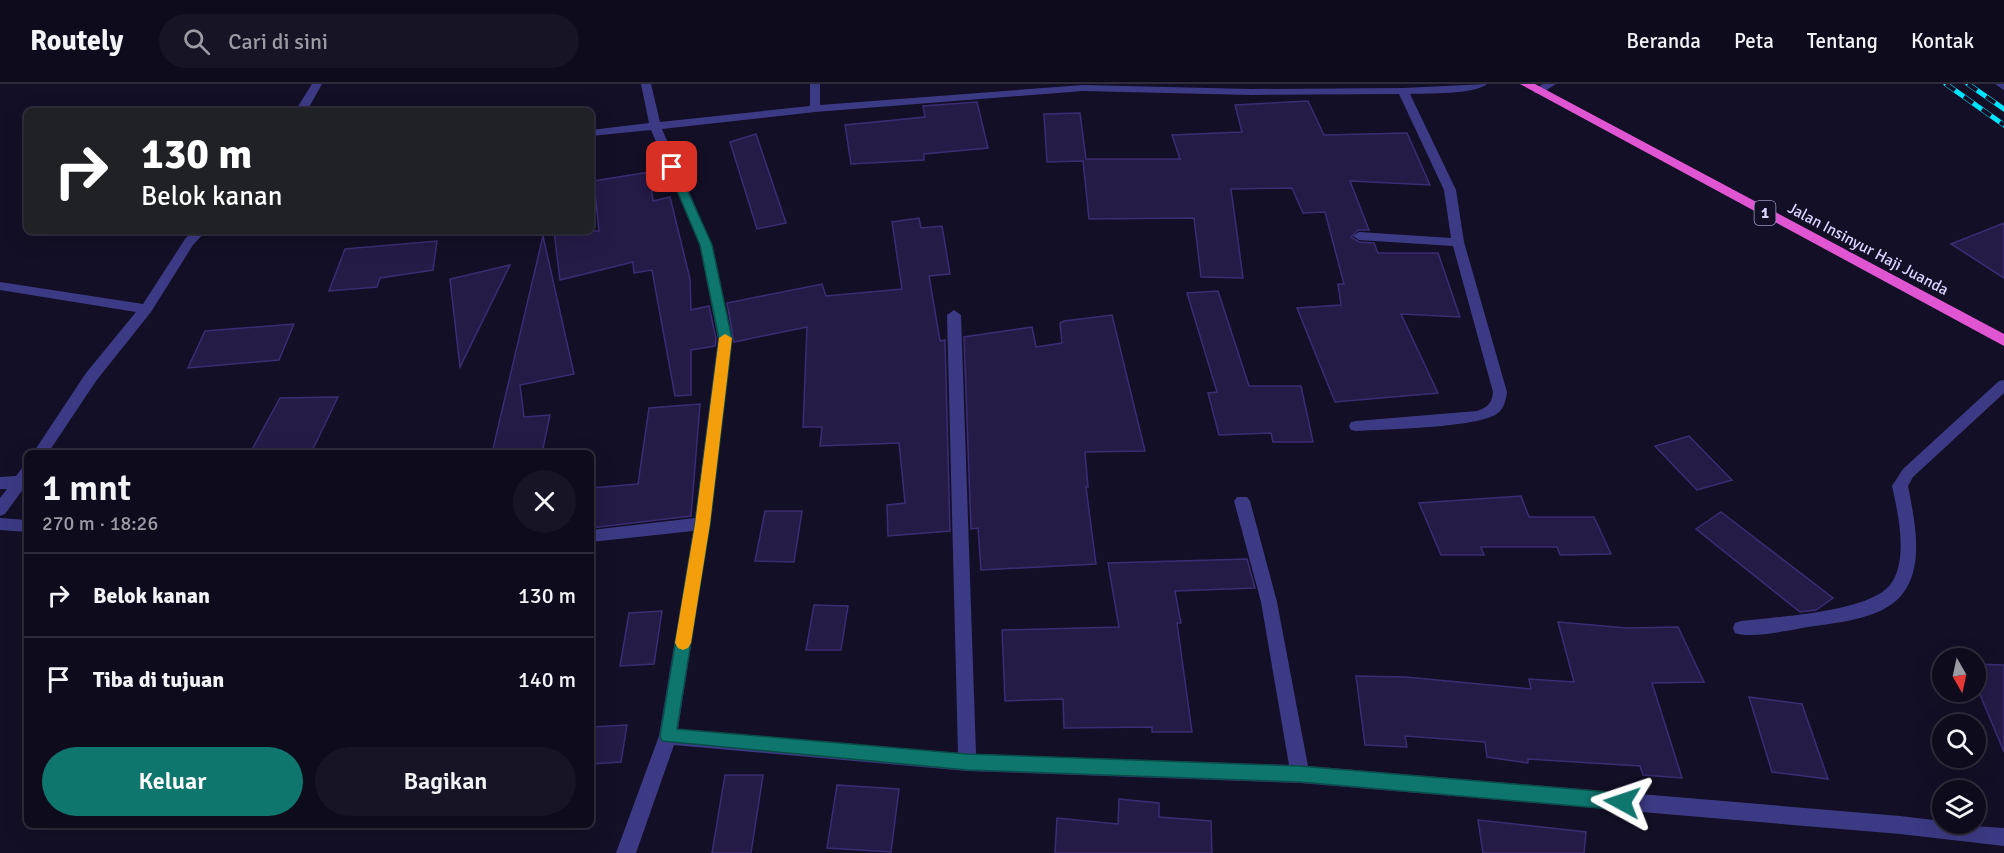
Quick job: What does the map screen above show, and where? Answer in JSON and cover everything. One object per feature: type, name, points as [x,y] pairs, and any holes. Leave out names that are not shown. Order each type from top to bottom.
[{"type":"highway","name":"Jalan Insinyur Haji Juanda","points":[[1532,87],[2004,341]]},
{"type":"street","points":[[303,108],[317,84]]},
{"type":"street","points":[[626,853],[668,736],[702,524],[726,339],[706,245],[655,126],[646,84]]},
{"type":"street","points":[[815,109],[816,84]]},
{"type":"street","points":[[594,133],[815,109],[1082,86],[1251,92],[1403,91],[1482,84]]},
{"type":"street","points":[[1532,87],[1551,84]]},
{"type":"street","points":[[2000,84],[2004,87]]},
{"type":"street","points":[[1356,426],[1478,416],[1495,410],[1499,402],[1500,392],[1458,242],[1450,190],[1403,91]]},
{"type":"street","points":[[42,450],[92,377],[146,309],[189,242],[197,234]]},
{"type":"street","points":[[1359,236],[1458,242]]},
{"type":"street","points":[[0,286],[146,309]]},
{"type":"street","points":[[954,315],[967,762]]},
{"type":"street","points":[[1741,628],[1849,613],[1880,604],[1896,592],[1906,570],[1908,549],[1905,511],[1900,486],[1908,473],[2004,385]]},
{"type":"street","points":[[0,483],[23,477]]},
{"type":"street","points":[[0,510],[23,477]]},
{"type":"street","points":[[1242,501],[1262,572],[1300,774]]},
{"type":"street","points":[[0,524],[24,526]]},
{"type":"street","points":[[594,536],[702,524]]},
{"type":"street","points":[[668,736],[967,762],[1300,774],[1888,824],[2004,837]]},
{"type":"building","points":[[1308,101],[1324,135],[1407,133],[1430,185],[1350,181],[1369,230],[1358,230],[1351,237],[1359,242],[1374,243],[1378,253],[1438,253],[1460,317],[1401,314],[1438,393],[1335,402],[1297,308],[1341,305],[1338,284],[1344,284],[1325,212],[1303,213],[1292,188],[1231,189],[1243,278],[1201,277],[1194,218],[1089,219],[1083,161],[1047,162],[1044,114],[1080,113],[1086,159],[1180,159],[1172,135],[1242,132],[1235,105]]},
{"type":"building","points":[[977,102],[988,148],[924,154],[924,160],[851,164],[845,125],[925,117],[923,106]]},
{"type":"building","points":[[756,134],[786,223],[757,229],[730,142]]},
{"type":"building","points":[[649,172],[653,201],[670,197],[690,279],[691,310],[709,306],[716,339],[715,346],[691,350],[691,395],[675,396],[652,270],[634,273],[633,262],[560,280],[554,234],[594,234],[594,231],[599,231],[594,181]]},
{"type":"building","points":[[919,218],[921,228],[942,226],[950,274],[929,276],[940,341],[945,340],[950,531],[888,536],[887,505],[905,503],[899,443],[820,446],[822,427],[803,427],[807,327],[734,342],[727,303],[822,284],[826,296],[902,289],[892,222]]},
{"type":"building","points":[[2004,223],[2004,278],[1951,244]]},
{"type":"building","points":[[543,236],[574,374],[520,385],[524,417],[550,415],[543,450],[493,450]]},
{"type":"building","points":[[437,241],[433,270],[380,278],[377,287],[329,291],[345,249]]},
{"type":"building","points":[[510,265],[460,367],[450,279]]},
{"type":"building","points":[[1218,291],[1249,386],[1301,386],[1313,442],[1273,442],[1271,433],[1219,435],[1208,393],[1217,392],[1187,293]]},
{"type":"building","points":[[1112,315],[1145,451],[1085,452],[1088,487],[1086,487],[1096,564],[981,570],[978,528],[971,529],[964,337],[1032,327],[1036,347],[1062,343],[1060,323],[1064,321]]},
{"type":"building","points":[[294,324],[279,360],[188,368],[205,331]]},
{"type":"building","points":[[338,397],[312,450],[252,450],[280,398]]},
{"type":"building","points":[[700,404],[691,516],[594,528],[594,488],[638,484],[649,408]]},
{"type":"building","points":[[1689,436],[1732,480],[1697,490],[1655,446]]},
{"type":"building","points":[[1521,496],[1529,517],[1594,517],[1611,554],[1560,555],[1557,547],[1481,547],[1484,555],[1441,555],[1419,503]]},
{"type":"building","points":[[765,511],[802,511],[794,562],[755,561]]},
{"type":"building","points":[[1721,512],[1833,598],[1816,610],[1800,612],[1696,529]]},
{"type":"building","points":[[1247,559],[1255,588],[1175,591],[1181,623],[1177,623],[1192,732],[1152,732],[1152,727],[1064,728],[1063,699],[1005,701],[1002,630],[1119,627],[1108,563]]},
{"type":"building","points":[[814,605],[848,606],[841,650],[806,650]]},
{"type":"building","points":[[662,611],[654,664],[620,666],[629,613]]},
{"type":"building","points":[[1558,622],[1627,628],[1678,627],[1704,682],[1652,683],[1682,778],[1643,775],[1640,766],[1528,759],[1528,763],[1487,757],[1485,742],[1405,736],[1407,747],[1365,745],[1356,676],[1406,677],[1531,689],[1529,679],[1574,682]]},
{"type":"building","points":[[1986,664],[2004,665],[2004,752],[1983,702],[1986,702]]},
{"type":"building","points":[[1749,697],[1802,704],[1828,779],[1772,772]]},
{"type":"building","points":[[627,725],[621,762],[594,764],[594,727]]},
{"type":"building","points":[[725,775],[763,775],[751,853],[712,853]]},
{"type":"building","points":[[837,785],[899,789],[891,852],[827,848]]},
{"type":"building","points":[[1119,799],[1159,803],[1159,817],[1211,821],[1212,853],[1055,853],[1057,818],[1118,824]]},
{"type":"building","points":[[1478,820],[1586,832],[1584,853],[1483,853]]},
{"type":"railway","points":[[1946,84],[2004,125]]},
{"type":"railway","points":[[1968,84],[2004,109]]},
{"type":"slow traffic","points":[[683,643],[702,524],[725,338]]},
{"type":"route","points":[[672,167],[706,245],[726,339],[702,524],[668,736],[967,762],[1300,774],[1622,802]]}]
